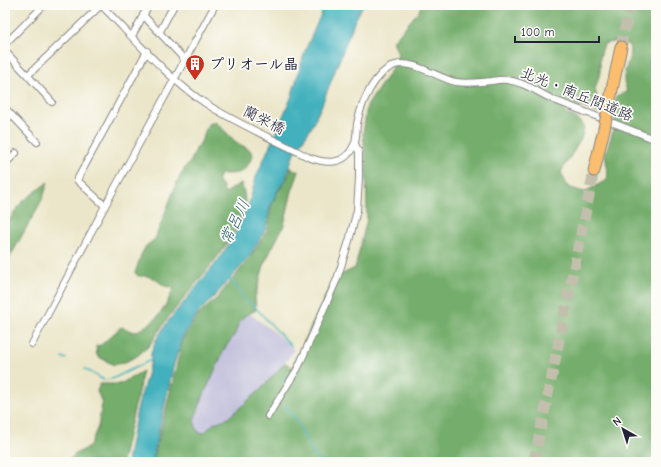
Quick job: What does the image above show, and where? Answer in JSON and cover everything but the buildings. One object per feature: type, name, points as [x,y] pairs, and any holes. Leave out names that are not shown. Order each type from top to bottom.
[{"type":"highway","points":[[594,171],[621,47]]},
{"type":"street","points":[[5,44],[44,5]]},
{"type":"street","points":[[28,75],[101,5]]},
{"type":"street","name":"蘭栄橋","points":[[101,5],[174,79],[211,107],[305,156],[321,162],[332,163],[349,154],[355,144]]},
{"type":"street","points":[[132,36],[149,5]]},
{"type":"street","points":[[159,33],[174,5]]},
{"type":"street","points":[[32,344],[104,206],[215,5]]},
{"type":"street","points":[[143,15],[185,60]]},
{"type":"street","points":[[5,51],[52,102]]},
{"type":"street","points":[[104,206],[77,180],[147,52]]},
{"type":"street","name":"北光・南丘間道路","points":[[268,416],[298,368],[337,279],[357,210],[359,152],[355,144],[357,123],[362,106],[378,78],[386,69],[397,64],[429,70],[454,82],[471,83],[506,80],[521,83],[552,99],[656,140]]},
{"type":"street","points":[[5,108],[37,142]]},
{"type":"street","points":[[5,164],[16,153]]},
{"type":"shaded area","points":[[249,313],[278,335],[294,350],[285,363],[259,391],[228,418],[214,423],[203,433],[198,432],[194,422],[202,399],[225,348],[235,334],[238,325],[244,316]]},
{"type":"green space","points":[[421,5],[656,5],[656,462],[153,462],[183,339],[199,314],[217,298],[250,258],[268,229],[271,207],[277,193],[287,179],[291,168],[299,172],[292,191],[284,225],[265,262],[255,297],[256,310],[244,316],[238,325],[235,334],[225,348],[202,399],[194,421],[198,432],[204,433],[214,423],[228,418],[259,391],[285,363],[289,365],[291,369],[334,278],[355,268],[367,219],[366,162],[363,134],[367,106],[391,70],[398,54],[393,41],[419,11]],"holes":[[[617,41],[629,45],[630,54],[624,75],[627,92],[616,96],[613,108],[615,126],[605,154],[608,173],[607,180],[584,192],[568,187],[561,172],[581,139],[584,128],[576,118],[565,114],[563,107],[568,103],[598,113],[599,105],[595,89],[600,73],[600,57],[604,44]]]},
{"type":"green space","points":[[216,122],[236,142],[250,150],[253,155],[247,166],[241,172],[233,174],[220,174],[217,181],[223,186],[224,194],[241,183],[246,206],[232,236],[215,260],[167,319],[149,346],[137,356],[125,362],[114,365],[97,356],[96,346],[101,345],[121,327],[135,332],[150,323],[163,309],[174,288],[165,286],[155,279],[147,276],[138,276],[135,273],[141,255],[146,246],[155,239],[177,182],[186,166],[191,161],[208,124]]},
{"type":"green space","points":[[48,182],[43,198],[5,266],[5,226],[22,202]]},
{"type":"green space","points":[[143,371],[122,462],[66,462],[77,453],[89,447],[98,427],[102,403],[97,391],[100,384],[120,384]]},
{"type":"water","points":[[325,5],[363,5],[355,20],[321,107],[311,128],[293,156],[286,178],[270,207],[266,229],[249,257],[198,313],[182,338],[173,368],[152,462],[127,462],[137,410],[151,361],[151,353],[156,340],[169,320],[217,262],[234,236],[248,207],[256,177],[291,98],[305,51]]},
{"type":"waterway","points":[[230,279],[240,291],[243,298],[252,304],[291,346]]},
{"type":"waterway","points":[[62,357],[66,359]]},
{"type":"waterway","points":[[295,357],[296,365]]},
{"type":"waterway","points":[[85,369],[104,380],[112,379],[151,360]]},
{"type":"waterway","points":[[282,382],[292,372]]},
{"type":"waterway","points":[[285,405],[297,422],[312,451],[320,462]]},
{"type":"tunnel","points":[[621,47],[630,5]]},
{"type":"tunnel","points":[[534,462],[594,171]]},
{"type":"place","name":"プリオール晶","points":[[195,81]]},
{"type":"water label","name":"常呂川","points":[[235,222]]}]
